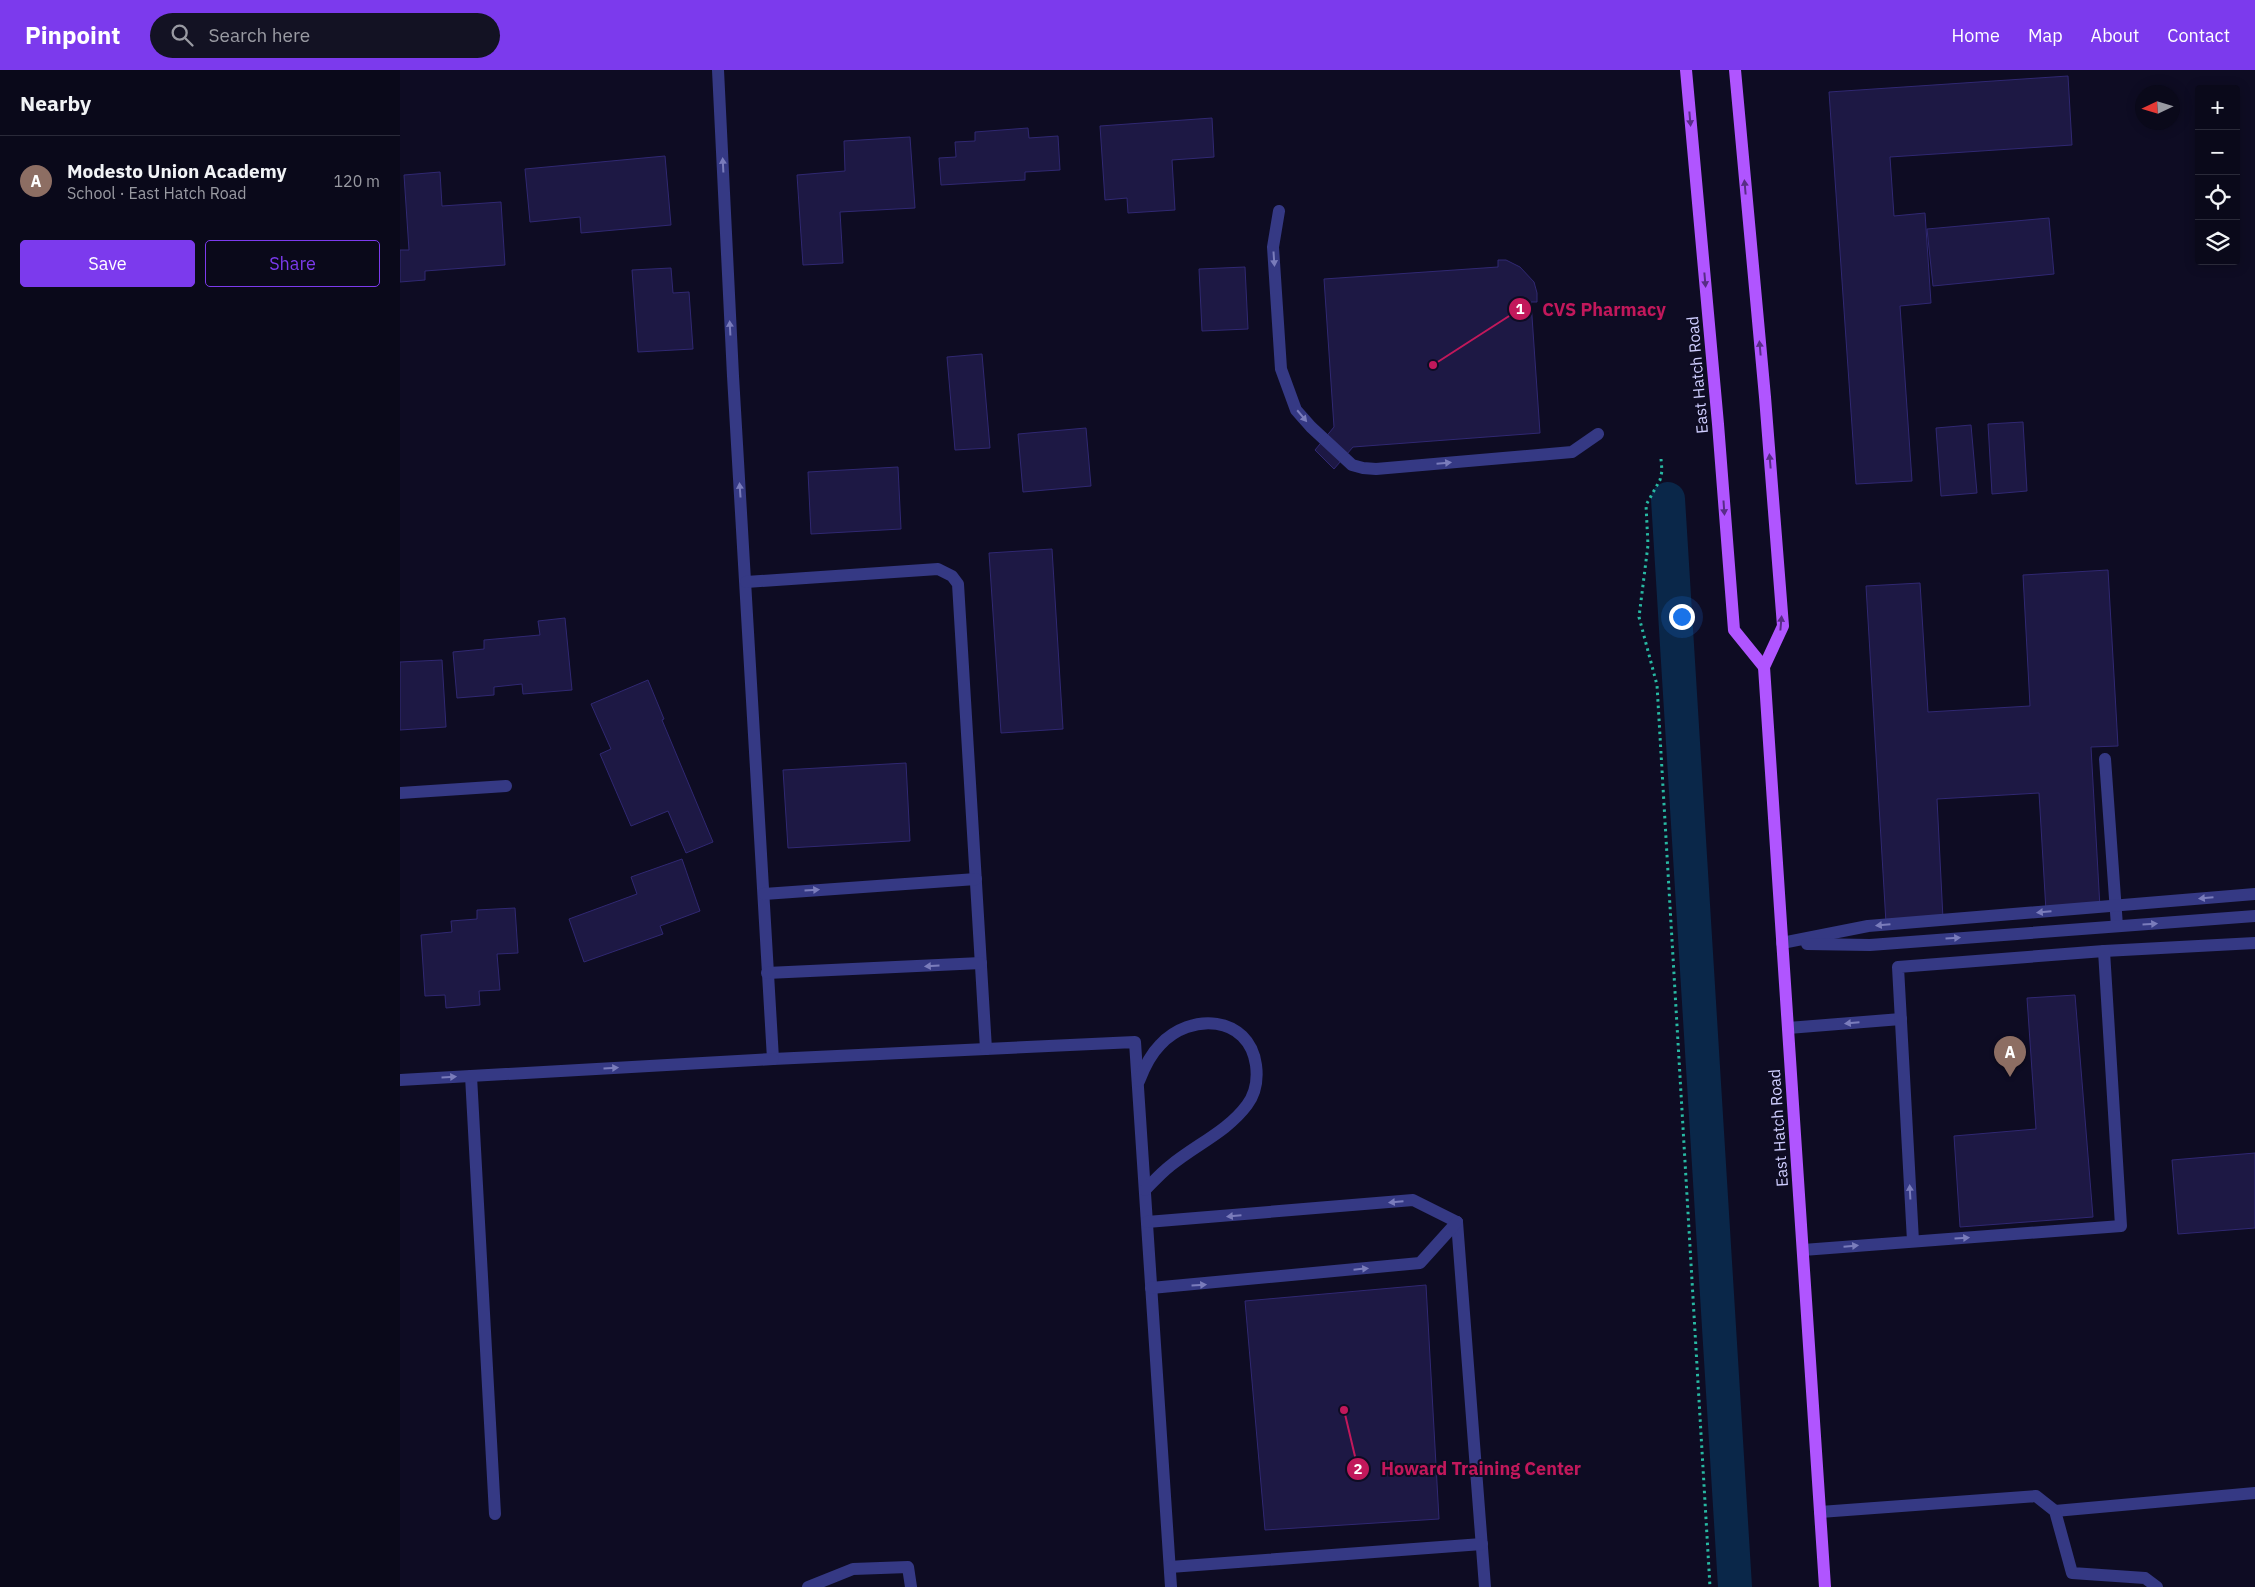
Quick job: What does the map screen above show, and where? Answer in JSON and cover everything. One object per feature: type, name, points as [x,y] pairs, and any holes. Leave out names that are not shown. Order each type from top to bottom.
[{"type":"main road","name":"East Hatch Road","points":[[1686,70],[1718,424],[1734,630],[1764,668]]},
{"type":"main road","name":"East Hatch Road","points":[[1735,70],[1766,407],[1783,626],[1764,668],[1825,1587]]},
{"type":"street","points":[[718,70],[774,1059]]},
{"type":"street","points":[[1279,210],[1273,247],[1281,369],[1296,410],[1311,427],[1352,465],[1376,469],[1572,452],[1598,434]]},
{"type":"street","points":[[746,582],[938,569],[952,576],[958,584],[986,1049]]},
{"type":"street","points":[[2105,759],[2117,926]]},
{"type":"street","points":[[400,793],[506,786]]},
{"type":"street","points":[[764,894],[976,879]]},
{"type":"street","points":[[1782,943],[1868,926],[2255,894]]},
{"type":"street","points":[[1782,943],[1870,945],[2255,916]]},
{"type":"street","points":[[1913,1241],[1898,967],[2255,943]]},
{"type":"street","points":[[1803,1250],[2121,1226],[2104,952]]},
{"type":"street","points":[[768,974],[981,963]]},
{"type":"street","points":[[1788,1028],[1901,1019]]},
{"type":"street","points":[[1138,1083],[1148,1059],[1160,1044],[1178,1031],[1194,1025],[1211,1022],[1228,1026],[1242,1035],[1254,1052],[1257,1077],[1253,1094],[1247,1105],[1231,1123],[1169,1167],[1145,1190]]},
{"type":"street","points":[[400,1080],[774,1059],[1135,1042],[1171,1587]]},
{"type":"street","points":[[471,1076],[495,1514]]},
{"type":"street","points":[[1147,1222],[1413,1200],[1457,1222]]},
{"type":"street","points":[[1151,1288],[1420,1263],[1457,1222]]},
{"type":"street","points":[[1457,1222],[1485,1587]]},
{"type":"street","points":[[2055,1511],[2255,1493]]},
{"type":"street","points":[[1820,1512],[2036,1496],[2055,1511],[2072,1573],[2145,1578],[2157,1587]]},
{"type":"street","points":[[1170,1566],[1482,1544]]},
{"type":"street","points":[[808,1587],[853,1569],[908,1567],[911,1587]]},
{"type":"path","points":[[1661,459],[1662,471],[1660,480],[1646,505],[1648,545],[1639,617],[1657,685],[1710,1587]]},
{"type":"building","points":[[2068,76],[2072,145],[1890,157],[1894,216],[1925,213],[1931,303],[1900,306],[1912,481],[1856,484],[1829,92]]},
{"type":"building","points":[[1212,118],[1214,157],[1172,160],[1175,210],[1128,213],[1127,198],[1105,200],[1100,126]]},
{"type":"building","points":[[1028,128],[1029,138],[1058,136],[1060,170],[1025,172],[1025,180],[941,185],[939,158],[956,157],[955,142],[975,141],[975,132]]},
{"type":"building","points":[[910,137],[915,208],[840,212],[843,263],[803,265],[797,175],[845,171],[844,141]]},
{"type":"building","points":[[665,156],[671,225],[581,233],[580,217],[530,222],[525,169]]},
{"type":"building","points":[[440,172],[442,206],[501,202],[505,265],[425,271],[425,280],[400,282],[400,250],[409,250],[404,175]]},
{"type":"building","points":[[2049,218],[2054,274],[1933,286],[1927,229]]},
{"type":"building","points":[[1498,260],[1506,260],[1520,267],[1534,282],[1537,293],[1537,302],[1531,302],[1540,433],[1353,447],[1334,469],[1315,450],[1334,427],[1324,279],[1498,267]]},
{"type":"building","points":[[1245,267],[1248,329],[1202,331],[1199,269]]},
{"type":"building","points":[[671,268],[673,293],[689,292],[693,349],[638,352],[632,270]]},
{"type":"building","points":[[982,354],[990,448],[955,450],[947,357]]},
{"type":"building","points":[[2023,422],[2027,491],[1992,494],[1988,424]]},
{"type":"building","points":[[1971,425],[1977,493],[1941,496],[1936,428]]},
{"type":"building","points":[[1086,428],[1091,486],[1023,492],[1018,434]]},
{"type":"building","points":[[898,467],[901,529],[811,534],[808,472]]},
{"type":"building","points":[[1052,549],[1063,729],[1001,733],[989,553]]},
{"type":"building","points":[[2108,570],[2118,746],[2091,747],[2100,908],[2046,911],[2039,793],[1937,799],[1943,919],[1886,923],[1866,586],[1920,583],[1928,712],[2030,706],[2023,575]]},
{"type":"building","points":[[565,618],[572,690],[523,694],[522,684],[494,687],[494,695],[457,698],[453,652],[484,649],[484,640],[540,635],[538,621]]},
{"type":"building","points":[[442,660],[446,727],[400,730],[400,662]]},
{"type":"building","points":[[648,680],[664,719],[662,720],[713,842],[686,853],[668,811],[631,826],[600,754],[611,749],[591,704]]},
{"type":"building","points":[[906,763],[910,841],[788,848],[783,770]]},
{"type":"building","points":[[682,859],[700,911],[660,926],[663,934],[584,962],[569,919],[637,894],[631,877]]},
{"type":"building","points":[[515,908],[518,953],[497,954],[500,990],[479,991],[480,1005],[446,1008],[445,995],[425,996],[421,935],[452,932],[451,921],[477,919],[477,910]]},
{"type":"building","points":[[2075,995],[2093,1217],[1960,1227],[1954,1136],[2036,1129],[2027,998]]},
{"type":"building","points":[[2255,1153],[2255,1228],[2178,1234],[2172,1160]]},
{"type":"building","points":[[1426,1285],[1439,1519],[1265,1530],[1245,1301]]},
{"type":"waterway","points":[[1668,499],[1735,1587]]},
{"type":"place","name":"CVS Pharmacy","points":[[1433,365]]},
{"type":"place","name":"Modesto Union Academy","points":[[2010,1077]]},
{"type":"place","name":"Howard Training Center","points":[[1344,1410]]}]
